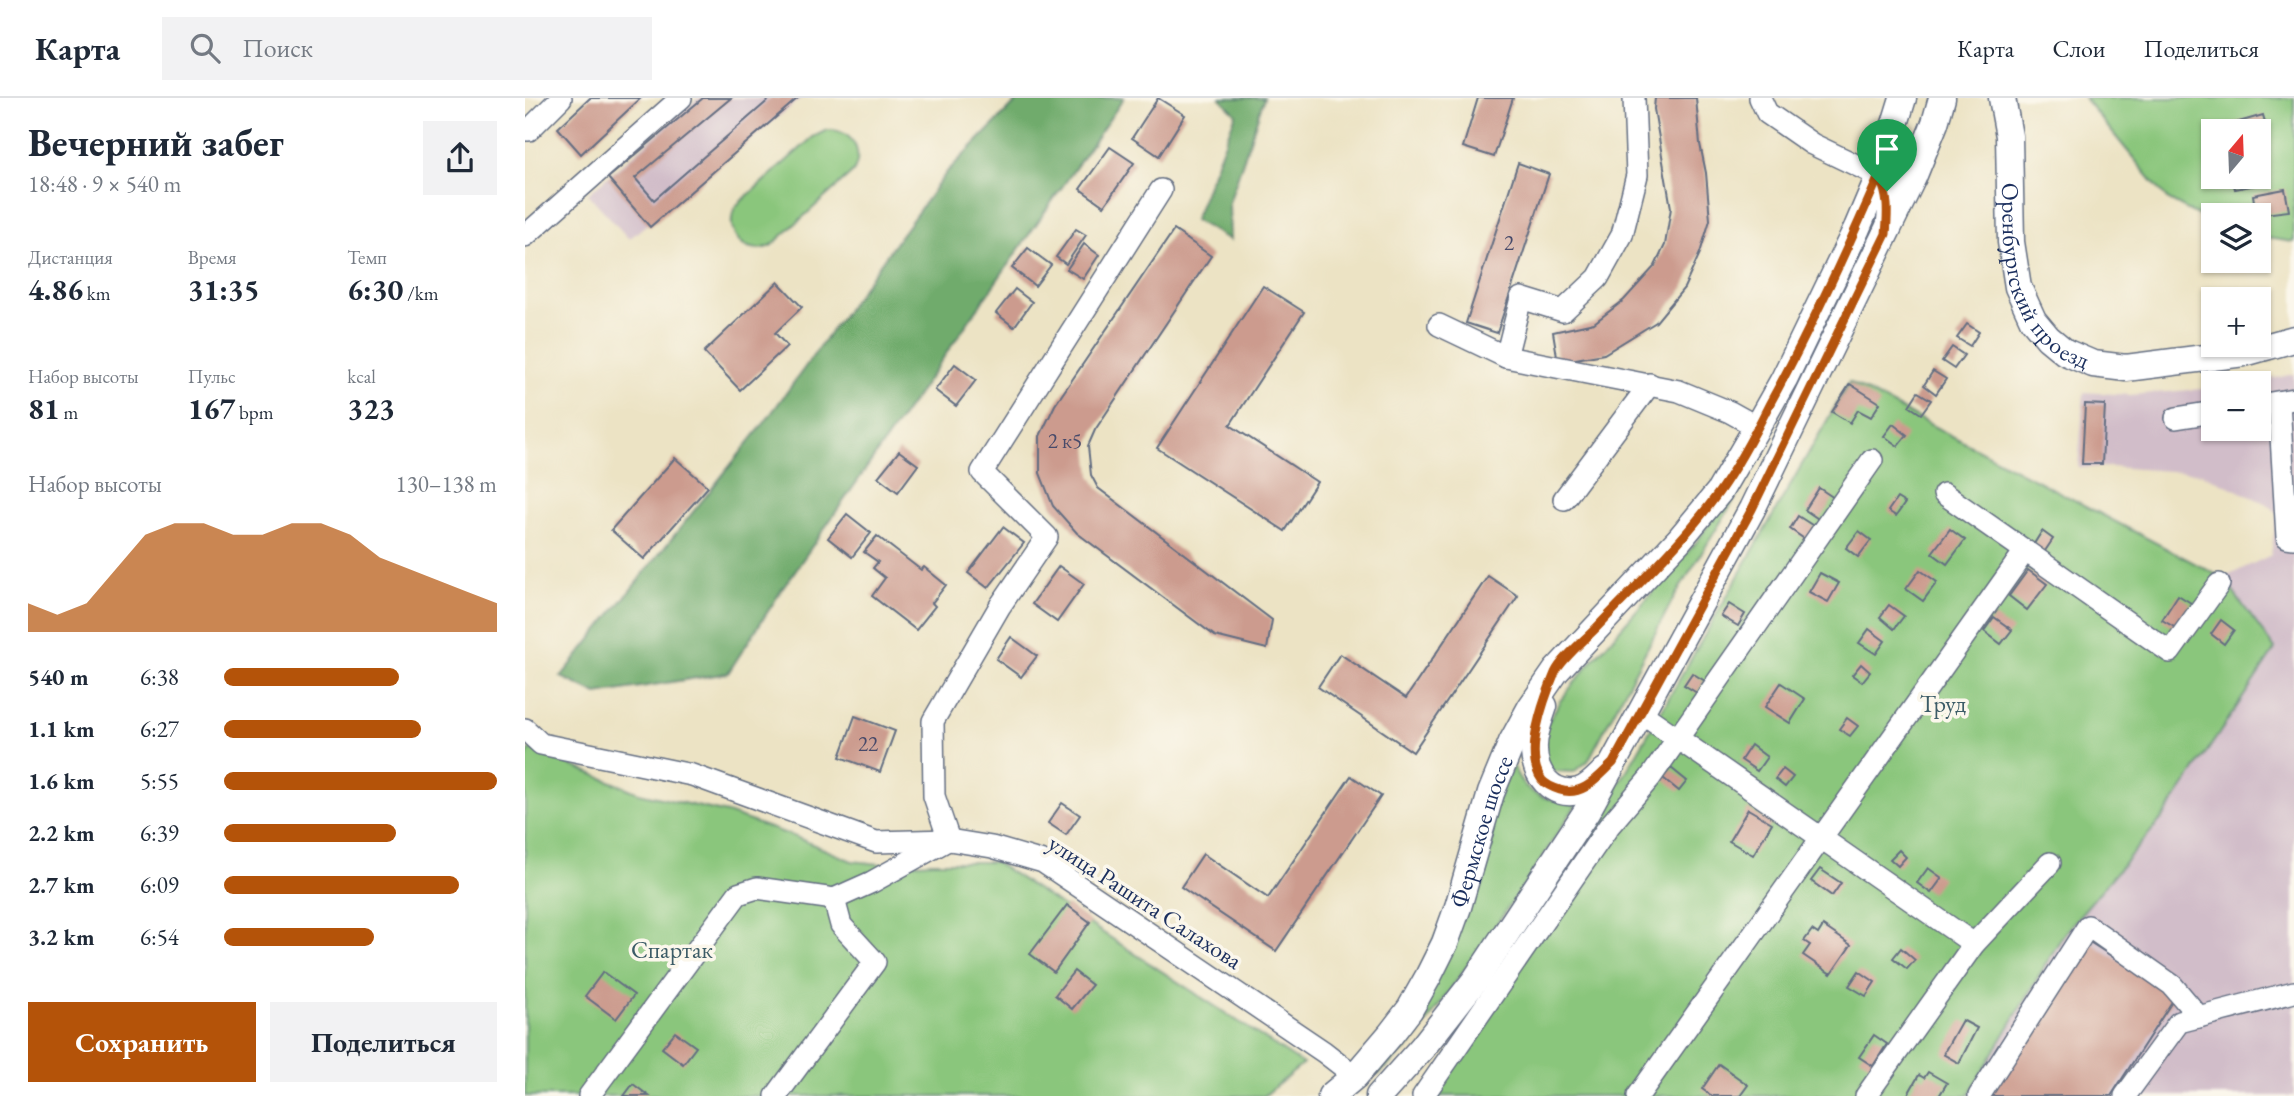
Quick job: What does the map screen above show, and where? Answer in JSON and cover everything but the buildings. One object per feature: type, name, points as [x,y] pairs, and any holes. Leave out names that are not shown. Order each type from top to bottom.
[{"type":"main road","name":"Фермское шоссе","points":[[1331,1096],[1355,1076],[1403,1018],[1428,978],[1458,907],[1491,793],[1512,742],[1531,707],[1556,671],[1703,512],[1719,492],[1758,427],[1820,306],[1879,176],[1903,98]]},
{"type":"main road","points":[[1355,1076],[1379,1096],[1422,1048],[1476,979],[1587,811],[1752,509],[1886,234],[1938,111],[1952,98]]},
{"type":"main road","name":"Оренбургский проезд","points":[[2002,98],[2009,136],[2011,242],[2018,288],[2032,320],[2065,352],[2093,364],[2126,368],[2244,353],[2294,338]]},
{"type":"main road","points":[[1556,671],[1533,748],[1542,780],[1566,792],[1580,791],[1593,783],[1613,763]]},
{"type":"street","points":[[525,130],[529,130],[561,98]]},
{"type":"street","points":[[525,236],[681,98]]},
{"type":"street","points":[[1506,357],[1521,298],[1563,311],[1598,278],[1622,234],[1637,175],[1634,98]]},
{"type":"street","points":[[1760,98],[1767,113],[1812,144],[1879,176],[1887,191],[1889,205],[1886,234]]},
{"type":"street","points":[[589,1096],[738,894],[757,888],[834,899],[949,839],[934,796],[933,721],[1000,606],[1047,537],[982,472],[1161,190]]},
{"type":"street","points":[[1439,325],[1506,357],[1679,391],[1758,427]]},
{"type":"street","points":[[1564,499],[1650,384]]},
{"type":"street","points":[[2277,402],[2287,537],[2294,538]]},
{"type":"street","points":[[2176,418],[2201,414]]},
{"type":"street","points":[[1423,1096],[1609,826],[1650,778],[1872,460]]},
{"type":"street","points":[[1944,494],[2170,652],[2219,584]]},
{"type":"street","points":[[1638,1096],[2025,551]]},
{"type":"street","points":[[1641,713],[1974,944]]},
{"type":"street","name":"улица Рашита Салахова","points":[[525,729],[541,744],[692,775],[876,842],[949,839],[992,846],[1043,862],[1324,1052],[1355,1076]]},
{"type":"street","points":[[1866,1096],[1974,944],[2050,863]]},
{"type":"street","points":[[776,1096],[875,962],[841,925],[834,899]]},
{"type":"street","points":[[1979,1096],[2088,926],[2172,985],[2199,1017]]},
{"type":"street","points":[[2125,1096],[2179,1021],[2294,992]]},
{"type":"shaded area","points":[[698,98],[802,98],[629,239],[588,194]]},
{"type":"shaded area","points":[[2294,374],[2294,1096],[1968,1096],[2062,935],[2165,815],[2223,578],[2271,555],[2277,513],[2269,505],[2200,473],[2111,467],[2078,468],[2084,392],[2130,395],[2201,389],[2201,441],[2271,441],[2271,379]]},
{"type":"green space","points":[[1020,98],[1124,98],[783,588],[728,673],[597,694],[561,677],[765,422],[947,172]]},
{"type":"green space","points":[[1220,98],[1264,98],[1229,203],[1230,240],[1194,220],[1236,114]]},
{"type":"green space","points":[[2084,98],[2294,98],[2294,242],[2271,239],[2271,203],[2201,203],[2201,217],[2167,199]]},
{"type":"green space","points":[[827,130],[843,133],[853,143],[857,156],[853,172],[772,245],[753,248],[745,245],[734,233],[732,225],[736,206],[813,137]]},
{"type":"green space","name":"Труд","points":[[1849,382],[2223,578],[2275,649],[2165,815],[2063,935],[1968,1096],[1432,1096],[1443,1086]]},
{"type":"green space","points":[[1766,441],[1767,447],[1672,601],[1588,761],[1574,772],[1553,771],[1543,761],[1544,729],[1560,701],[1695,544]]},
{"type":"green space","name":"Спартак","points":[[531,749],[639,793],[727,813],[793,836],[852,861],[889,865],[995,862],[1303,1064],[1264,1096],[525,1096],[525,758]]},
{"type":"green space","points":[[1513,765],[1524,784],[1539,796],[1558,800],[1580,799],[1527,881],[1414,1041],[1378,1075],[1374,1072]]},
{"type":"route","points":[[1879,176],[1887,191],[1889,205],[1886,234],[1860,291],[1752,509],[1613,763],[1593,783],[1580,791],[1566,792],[1554,788],[1542,780],[1533,748],[1556,671],[1679,540],[1719,492],[1784,379],[1857,228],[1879,176]]}]
